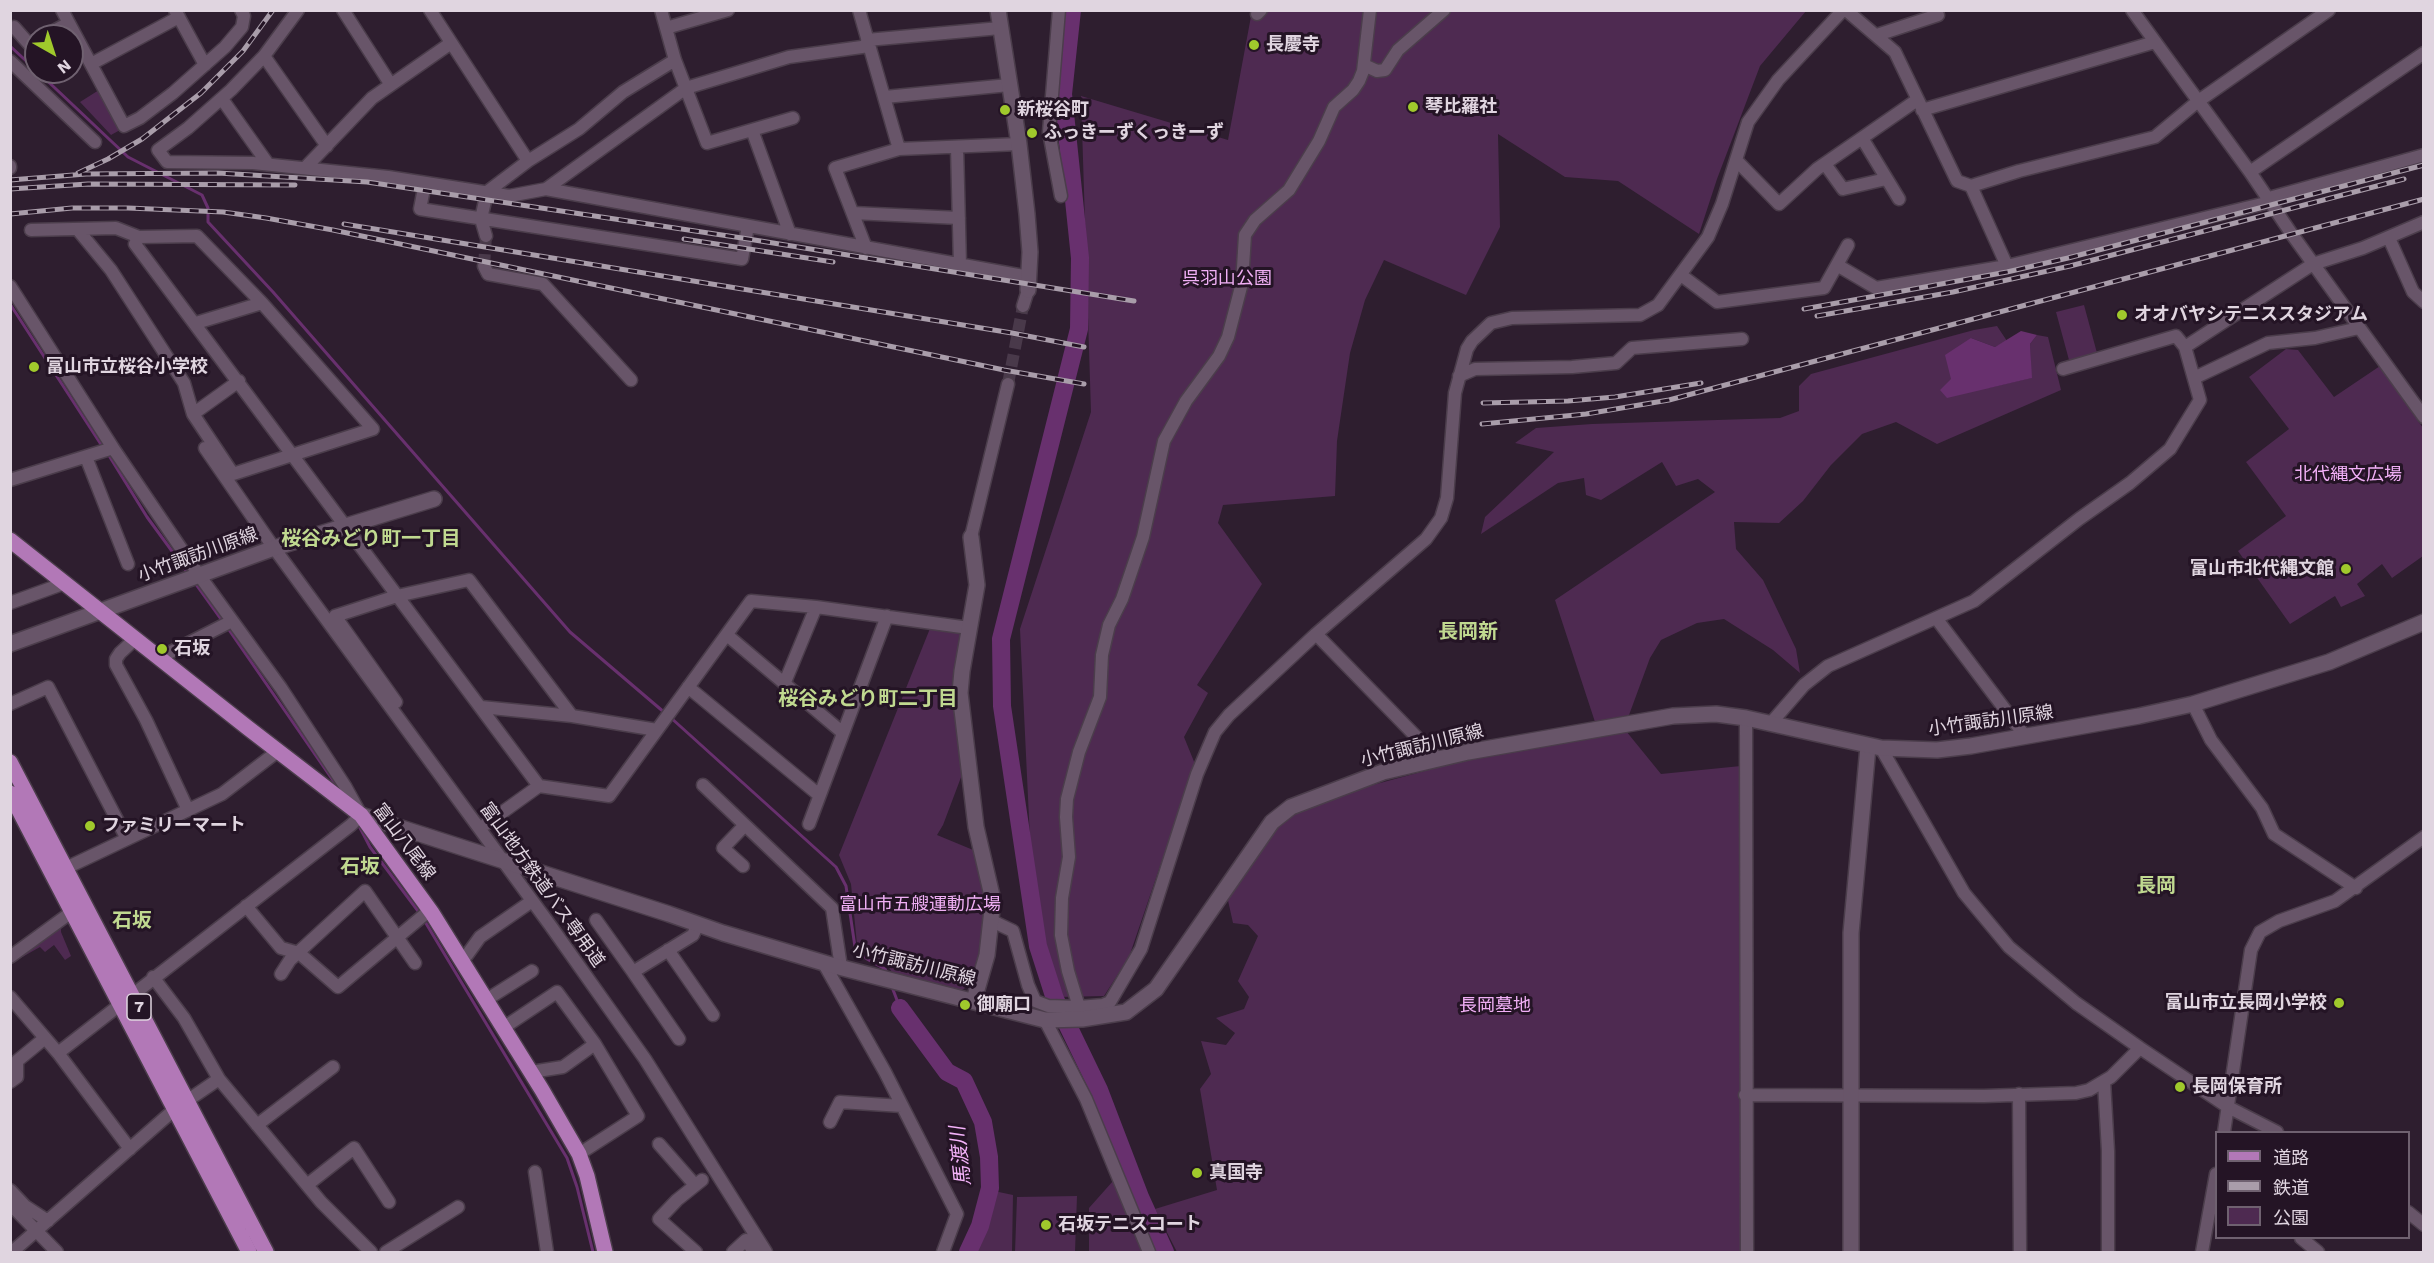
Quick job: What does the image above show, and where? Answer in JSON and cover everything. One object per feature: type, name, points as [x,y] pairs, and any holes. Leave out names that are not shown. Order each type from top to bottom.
[{"type":"main road","points":[[998,10],[1018,144],[1030,252],[1029,284]]},
{"type":"main road","name":"小竹諏訪川原線","points":[[10,644],[274,548],[435,499]]},
{"type":"main road","points":[[971,537],[978,585],[969,628],[960,693],[976,827],[993,900],[987,955],[974,1000]]},
{"type":"main road","name":"富山八尾線","points":[[10,540],[361,815],[430,910],[579,1154],[587,1176],[605,1252]]},
{"type":"main road","name":"小竹諏訪川原線","points":[[361,815],[823,962],[1049,1020],[1080,1013],[1126,1012],[1156,989],[1272,822],[1292,807],[1383,772],[1438,759],[1673,716],[1716,714],[1771,723],[1874,747],[1938,750],[2139,716],[2193,704],[2330,662],[2424,622]]},
{"type":"main road","points":[[1851,1252],[1851,933],[1874,747]]},
{"type":"main road","name":"7","points":[[10,762],[266,1252]]},
{"type":"main road","name":"7","points":[[10,793],[249,1252]]},
{"type":"street","points":[[62,10],[124,126],[173,93],[205,65],[242,27],[244,16],[241,10]]},
{"type":"street","points":[[298,10],[264,56],[222,99],[158,150],[168,162],[305,168],[509,196],[546,189],[960,265],[1029,284],[1023,306]]},
{"type":"street","points":[[343,10],[391,85]]},
{"type":"street","points":[[430,10],[528,161]]},
{"type":"street","points":[[661,10],[675,60],[707,143],[793,118]]},
{"type":"street","points":[[666,28],[728,10]]},
{"type":"street","points":[[859,10],[899,149]]},
{"type":"street","points":[[1059,10],[1049,132],[1061,196]]},
{"type":"street","points":[[1080,1013],[1068,972],[1061,935],[1062,898],[1069,857],[1067,799],[1079,752],[1100,697],[1102,655],[1109,625],[1122,599],[1143,537],[1164,441],[1186,401],[1219,356],[1228,337],[1239,297],[1244,244],[1249,227],[1288,190],[1319,141],[1334,106],[1353,90],[1359,81],[1364,65],[1370,10]]},
{"type":"street","points":[[1364,65],[1377,71],[1385,70],[1393,61],[1398,50],[1444,10]]},
{"type":"street","points":[[992,921],[1013,931],[1028,985],[1035,1001],[1080,1013],[1110,1002],[1141,949],[1197,774],[1215,732],[1229,715],[1316,634],[1426,539],[1441,518],[1447,498],[1455,393],[1472,341],[1491,323],[1512,318],[1640,315],[1658,305],[1708,237],[1722,204],[1748,122],[1778,80],[1844,10],[1895,52],[1957,181],[1971,186],[2019,171],[2155,137],[2197,102],[2329,10]]},
{"type":"street","points":[[2132,10],[2423,415]]},
{"type":"street","points":[[91,64],[177,14],[205,65]]},
{"type":"street","points":[[1877,35],[1938,15]]},
{"type":"street","points":[[14,27],[24,38]]},
{"type":"street","points":[[546,189],[686,88],[789,57],[868,43],[1000,28]]},
{"type":"street","points":[[1736,160],[1779,204],[1824,164],[1862,138],[1919,105],[2155,42]]},
{"type":"street","points":[[305,168],[372,98],[451,43]]},
{"type":"street","points":[[2250,172],[2424,53]]},
{"type":"street","points":[[264,56],[327,146]]},
{"type":"street","points":[[486,236],[481,219],[487,192],[528,161],[579,129],[623,92],[675,60]]},
{"type":"street","points":[[10,61],[95,142]]},
{"type":"street","points":[[885,96],[1009,85]]},
{"type":"street","points":[[222,99],[268,165]]},
{"type":"street","points":[[753,130],[790,234]]},
{"type":"street","points":[[1862,138],[1899,200]]},
{"type":"street","points":[[866,248],[835,168],[899,149],[1018,144]]},
{"type":"street","points":[[957,147],[960,265]]},
{"type":"street","points":[[1837,265],[1876,288],[2007,266],[2269,200],[2424,155]]},
{"type":"street","points":[[1824,164],[1843,189],[1886,179]]},
{"type":"street","points":[[425,183],[420,209],[742,259],[748,226]]},
{"type":"street","points":[[1971,186],[2007,266]]},
{"type":"street","points":[[853,213],[959,218]]},
{"type":"street","points":[[2185,347],[2313,264],[2389,238],[2424,222]]},
{"type":"street","points":[[31,230],[116,228],[139,237],[197,236],[262,303],[372,429],[233,474],[193,414],[184,384],[178,374],[111,270],[78,230]]},
{"type":"street","points":[[139,237],[135,244],[539,786]]},
{"type":"street","points":[[2389,238],[2413,292],[2424,302]]},
{"type":"street","points":[[1681,275],[1716,302],[1824,288],[1848,245]]},
{"type":"street","points":[[484,267],[488,274],[543,284],[631,380]]},
{"type":"street","points":[[10,286],[113,448],[199,575],[281,688],[345,786],[361,815],[58,1053]]},
{"type":"street","points":[[196,323],[262,303]]},
{"type":"street","points":[[2194,378],[2268,343],[2315,338],[2360,328]]},
{"type":"street","points":[[1771,723],[1804,685],[1828,666],[1974,601],[2079,519],[2130,483],[2170,449],[2200,399],[2185,347],[2176,336],[2063,369]]},
{"type":"street","points":[[1459,376],[1475,369],[1572,367],[1616,363],[1632,348],[1742,339]]},
{"type":"street","points":[[193,414],[239,381]]},
{"type":"street","points":[[971,537],[1008,384]]},
{"type":"street","points":[[10,480],[113,448]]},
{"type":"street","name":"富山地方鉄道バス専用道","points":[[205,448],[274,548],[508,862],[532,901],[645,1059],[766,1252]]},
{"type":"street","points":[[86,457],[128,564]]},
{"type":"street","points":[[508,862],[486,825],[335,616],[397,596],[470,580],[572,716]]},
{"type":"street","points":[[10,603],[65,583]]},
{"type":"street","points":[[486,825],[539,786],[609,796],[751,601],[816,607],[969,628]]},
{"type":"street","points":[[785,682],[816,607]]},
{"type":"street","points":[[809,824],[887,616]]},
{"type":"street","points":[[1936,618],[2025,736]]},
{"type":"street","points":[[159,658],[232,621]]},
{"type":"street","points":[[1316,634],[1438,759]]},
{"type":"street","points":[[727,635],[843,733]]},
{"type":"street","points":[[136,638],[120,652],[116,665],[146,720],[188,810]]},
{"type":"street","points":[[10,704],[48,687],[127,839]]},
{"type":"street","points":[[688,687],[819,795]]},
{"type":"street","points":[[2193,704],[2211,740],[2262,808],[2274,834],[2356,888]]},
{"type":"street","points":[[481,707],[572,716],[657,730]]},
{"type":"street","points":[[1746,718],[1747,1252]]},
{"type":"street","points":[[1874,747],[1958,884],[1994,931],[2037,972],[2076,1003],[2228,1107],[2275,1131]]},
{"type":"street","points":[[66,868],[222,794],[278,751]]},
{"type":"street","points":[[703,785],[832,908],[841,967]]},
{"type":"street","points":[[743,866],[723,848],[745,825]]},
{"type":"street","points":[[2224,1131],[2251,950],[2260,932],[2280,921],[2335,901],[2424,837]]},
{"type":"street","points":[[281,974],[290,960],[365,891],[415,963]]},
{"type":"street","points":[[460,958],[467,954],[480,937],[532,901]]},
{"type":"street","points":[[246,906],[281,948],[299,953],[338,987],[430,910]]},
{"type":"street","points":[[10,957],[73,911]]},
{"type":"street","points":[[596,920],[678,1039]]},
{"type":"street","points":[[633,972],[693,935],[698,924]]},
{"type":"street","points":[[668,950],[712,1015]]},
{"type":"street","points":[[823,962],[902,1106],[957,1214],[943,1252]]},
{"type":"street","points":[[486,1000],[532,971]]},
{"type":"street","points":[[153,977],[183,1018],[219,1079],[307,1185],[371,1252]]},
{"type":"street","points":[[503,1028],[557,992],[595,1044],[638,1116],[579,1154]]},
{"type":"street","points":[[10,997],[58,1053],[130,1149]]},
{"type":"street","points":[[1049,1020],[1086,1099],[1149,1252]]},
{"type":"street","points":[[10,1082],[17,1077],[17,1060],[45,1038]]},
{"type":"street","points":[[531,1072],[563,1067],[595,1044]]},
{"type":"street","points":[[1745,1095],[2076,1093],[2089,1090],[2111,1077],[2140,1048]]},
{"type":"street","points":[[257,1125],[333,1067]]},
{"type":"street","points":[[12,1252],[175,1109],[219,1079]]},
{"type":"street","points":[[2104,1081],[2108,1151],[2108,1252]]},
{"type":"street","points":[[2019,1094],[2020,1252]]},
{"type":"street","points":[[830,1122],[840,1102],[902,1106]]},
{"type":"street","points":[[659,1144],[699,1182],[659,1219],[696,1252]]},
{"type":"street","points":[[307,1185],[354,1148],[388,1202]]},
{"type":"street","points":[[535,1172],[547,1252]]},
{"type":"street","points":[[2202,1252],[2215,1184]]},
{"type":"street","points":[[10,1190],[25,1206],[48,1221]]},
{"type":"street","points":[[10,1204],[57,1252]]},
{"type":"street","points":[[387,1252],[458,1208]]},
{"type":"street","points":[[2410,1213],[2424,1225]]},
{"type":"street","points":[[2302,1239],[2318,1252]]},
{"type":"street","points":[[733,1252],[746,1240],[754,1252]]},
{"type":"green space","name":"呉羽山公園","points":[[1252,11],[1806,11],[1760,66],[1717,179],[1699,234],[1618,181],[1565,177],[1498,134],[1500,227],[1466,295],[1384,260],[1365,300],[1350,353],[1337,441],[1335,496],[1223,505],[1218,523],[1262,584],[1197,685],[1208,693],[1184,737],[1195,764],[1129,957],[1104,996],[1059,997],[1040,942],[1031,860],[1020,629],[1091,412],[1081,96],[1228,140]]},
{"type":"green space","points":[[99,90],[120,130],[111,135],[80,102]]},
{"type":"green space","points":[[2084,305],[2097,353],[2069,360],[2056,312]]},
{"type":"green space","points":[[1997,326],[2007,341],[1995,347],[1971,338],[1988,388],[2031,378],[2030,344],[2037,335],[2048,337],[2061,390],[1937,444],[1896,422],[1862,434],[1831,465],[1803,501],[1779,523],[1734,522],[1736,549],[1763,580],[1796,649],[1800,673],[1773,650],[1724,619],[1697,623],[1661,640],[1650,658],[1629,715],[1595,722],[1555,600],[1715,492],[1698,479],[1676,486],[1662,462],[1601,500],[1586,495],[1584,478],[1558,483],[1481,534],[1485,517],[1554,452],[1515,443],[1536,428],[1780,418],[1799,411],[1799,386],[1811,374],[1974,330]]},
{"type":"green space","name":"北代縄文広場","points":[[2286,349],[2298,350],[2334,397],[2380,366],[2423,428],[2423,556],[2392,578],[2382,564],[2357,584],[2365,596],[2341,607],[2335,596],[2290,624],[2238,551],[2286,516],[2246,462],[2289,429],[2249,377]]},
{"type":"green space","name":"富山市五艘運動広場","points":[[931,626],[959,633],[961,636],[963,772],[937,835],[978,852],[985,875],[987,930],[968,986],[959,992],[893,974],[888,966],[864,952],[857,944],[851,884],[839,855]]},
{"type":"green space","name":"長岡墓地","points":[[1626,731],[1661,774],[1741,766],[1742,1252],[1177,1252],[1155,1209],[1217,1190],[1200,1089],[1211,1074],[1201,1041],[1226,1045],[1235,1033],[1216,1018],[1244,1009],[1249,997],[1238,981],[1258,936],[1248,925],[1233,923],[1227,896],[1291,807],[1458,762]]},
{"type":"green space","points":[[61,922],[61,932],[71,956],[65,960],[54,945],[45,952],[40,947],[17,960],[13,956]]},
{"type":"green space","points":[[1113,1181],[1142,1252],[1089,1252],[1089,1208]]},
{"type":"green space","points":[[994,1191],[1013,1195],[1012,1252],[974,1252]]},
{"type":"green space","name":"石坂テニスコート","points":[[1077,1196],[1075,1252],[1015,1252],[1017,1197]]},
{"type":"shaded area","points":[[2021,331],[2037,335],[2030,344],[2032,378],[1947,398],[1940,390],[1951,379],[1945,355],[1971,338],[1995,347]]},
{"type":"waterway","points":[[1072,10],[1063,94],[1080,258],[1079,329],[1001,639],[1002,706],[1038,946],[1055,999],[1099,1090],[1140,1197],[1165,1252]]},
{"type":"waterway","points":[[10,46],[24,59]]},
{"type":"waterway","points":[[51,84],[128,157],[202,195],[208,208],[208,222],[273,292],[570,632],[665,713]]},
{"type":"waterway","points":[[10,304],[102,446]]},
{"type":"waterway","points":[[108,454],[147,517],[188,573]]},
{"type":"waterway","points":[[195,583],[223,622]]},
{"type":"waterway","points":[[227,627],[341,792]]},
{"type":"waterway","points":[[670,717],[836,867],[846,886],[855,947],[867,959],[885,969],[888,975]]},
{"type":"waterway","points":[[358,824],[370,847],[421,915]]},
{"type":"waterway","points":[[424,920],[567,1158],[577,1187],[593,1252]]},
{"type":"waterway","points":[[892,987],[900,1008]]},
{"type":"waterway","name":"馬渡川","points":[[900,1008],[947,1072],[964,1081],[983,1122],[989,1157],[990,1188],[980,1226],[968,1252]]},
{"type":"tunnel","points":[[484,266],[486,236]]},
{"type":"tunnel","points":[[1008,384],[1023,306]]},
{"type":"railway","points":[[78,173],[142,139],[201,93],[243,51],[273,10]]},
{"type":"railway","points":[[1804,309],[2007,272],[2068,258],[2424,165]]},
{"type":"railway","points":[[10,180],[86,174],[218,173],[367,182],[742,238],[1134,301]]},
{"type":"railway","points":[[1817,316],[1953,292],[2070,266],[2404,179]]},
{"type":"railway","points":[[10,189],[88,184],[295,185]]},
{"type":"railway","points":[[1482,424],[1586,414],[1669,400],[2424,199]]},
{"type":"railway","points":[[10,214],[72,208],[128,208],[223,212],[266,218],[1004,370],[1084,384]]},
{"type":"railway","points":[[344,224],[1012,333],[1084,347]]},
{"type":"railway","points":[[684,239],[833,262]]},
{"type":"railway","points":[[1483,403],[1568,401],[1615,397],[1701,383]]},
{"type":"place","name":"長慶寺","points":[[1254,45]]},
{"type":"place","name":"琴比羅社","points":[[1413,107]]},
{"type":"place","name":"新桜谷町","points":[[1005,110]]},
{"type":"place","name":"ふっきーずくっきーず","points":[[1032,133]]},
{"type":"place","name":"オオバヤシテニススタジアム","points":[[2122,315]]},
{"type":"place","name":"富山市立桜谷小学校","points":[[34,367]]},
{"type":"place","name":"富山市北代縄文館","points":[[2346,569]]},
{"type":"place","name":"石坂","points":[[162,649]]},
{"type":"place","name":"ファミリーマート","points":[[90,826]]},
{"type":"place","name":"富山市立長岡小学校","points":[[2339,1003]]},
{"type":"place","name":"御廟口","points":[[965,1005]]},
{"type":"place","name":"長岡保育所","points":[[2180,1087]]},
{"type":"place","name":"真国寺","points":[[1197,1173]]},
{"type":"place","name":"石坂テニスコート","points":[[1046,1225]]},
{"type":"district","name":"桜谷みどり町一丁目","points":[[371,539]]},
{"type":"district","name":"長岡新","points":[[1468,632]]},
{"type":"district","name":"桜谷みどり町二丁目","points":[[868,699]]},
{"type":"district","name":"石坂","points":[[360,867]]},
{"type":"district","name":"長岡","points":[[2156,886]]},
{"type":"district","name":"石坂","points":[[132,921]]}]
